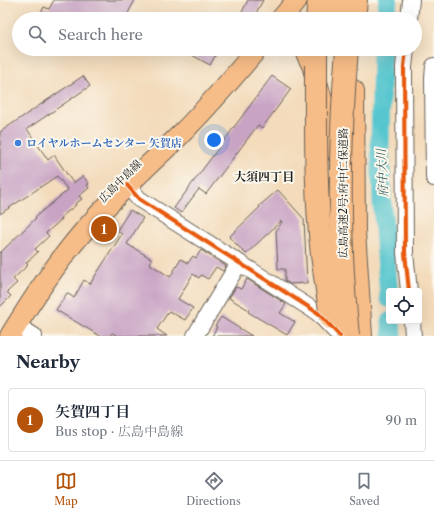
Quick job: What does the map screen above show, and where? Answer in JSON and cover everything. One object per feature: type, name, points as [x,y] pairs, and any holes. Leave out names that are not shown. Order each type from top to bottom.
[{"type":"highway","points":[[318,12],[319,0]]},
{"type":"highway","points":[[337,12],[338,0]]},
{"type":"highway","points":[[350,12],[352,0]]},
{"type":"highway","points":[[355,12],[356,0]]},
{"type":"highway","points":[[316,56],[317,174],[322,254],[335,330]]},
{"type":"highway","name":"広島高速2号;府中仁保道路","points":[[333,56],[329,117],[327,226],[335,330]]},
{"type":"highway","name":"広島高速2号;府中仁保道路","points":[[347,56],[341,175],[343,272],[348,336]]},
{"type":"highway","points":[[352,56],[354,231],[361,336]]},
{"type":"main road","points":[[285,12],[292,0]]},
{"type":"main road","points":[[287,12],[297,0]]},
{"type":"main road","name":"広島中島線","points":[[13,331],[43,284],[69,249],[97,216],[181,134],[232,79],[250,56]]},
{"type":"main road","points":[[308,56],[312,65],[344,173],[357,336]]},
{"type":"street","points":[[410,12],[412,0]]},
{"type":"street","points":[[405,56],[404,67],[405,253],[409,288]]},
{"type":"street","points":[[434,66],[432,78],[434,178]]},
{"type":"street","points":[[127,186],[139,199],[318,313],[335,330]]},
{"type":"street","points":[[195,336],[239,263]]},
{"type":"street","points":[[412,324],[413,336]]},
{"type":"street","points":[[13,331],[34,336]]},
{"type":"building","points":[[54,0],[135,0],[129,12],[41,12],[44,7],[49,9]]},
{"type":"building","points":[[248,0],[263,0],[257,12],[242,12]]},
{"type":"building","points":[[194,56],[215,56],[210,65]]},
{"type":"building","points":[[83,76],[90,86],[27,129],[48,160],[54,155],[73,183],[83,176],[89,184],[87,185],[89,188],[79,196],[82,199],[61,217],[62,219],[46,233],[49,236],[35,249],[38,252],[26,263],[28,265],[13,279],[17,283],[7,292],[11,296],[0,307],[0,253],[36,218],[35,217],[68,190],[57,176],[0,214],[0,132]]},
{"type":"building","points":[[272,76],[291,89],[262,128],[258,125],[206,194],[199,189],[181,213],[174,208]]},
{"type":"building","points":[[278,190],[304,219],[307,283],[290,284],[285,281],[285,269],[278,269],[276,231],[282,222],[281,221],[246,254],[229,237],[260,207],[259,206]]},
{"type":"building","points":[[130,210],[143,218],[127,244],[152,259],[150,264],[170,277],[181,259],[188,263],[193,256],[196,258],[201,250],[226,266],[223,271],[216,267],[208,279],[201,275],[199,278],[193,274],[178,299],[193,308],[185,320],[169,311],[157,329],[167,336],[118,336],[112,333],[110,336],[100,336],[56,310],[67,293],[74,298],[84,280],[90,284],[122,234],[117,230]]},
{"type":"building","points":[[247,279],[286,304],[280,313],[295,322],[287,335],[248,312],[249,310],[229,298],[236,287],[241,289]]},
{"type":"building","points":[[221,317],[252,336],[212,336],[217,327],[215,326]]},
{"type":"waterway","name":"府中大川","points":[[386,12],[388,0]]},
{"type":"waterway","name":"府中大川","points":[[382,56],[380,144],[382,201],[388,288]]},
{"type":"waterway","name":"府中大川","points":[[391,324],[392,336]]},
{"type":"cycle path","points":[[405,56],[404,67],[405,253],[409,288]]},
{"type":"cycle path","points":[[127,185],[139,199],[318,313],[340,336]]},
{"type":"place","name":"ロイヤルホームセンター 矢賀店","points":[[18,143]]},
{"type":"place","name":"矢賀四丁目","points":[[104,229]]},
{"type":"district","name":"大須四丁目","points":[[264,176]]}]
